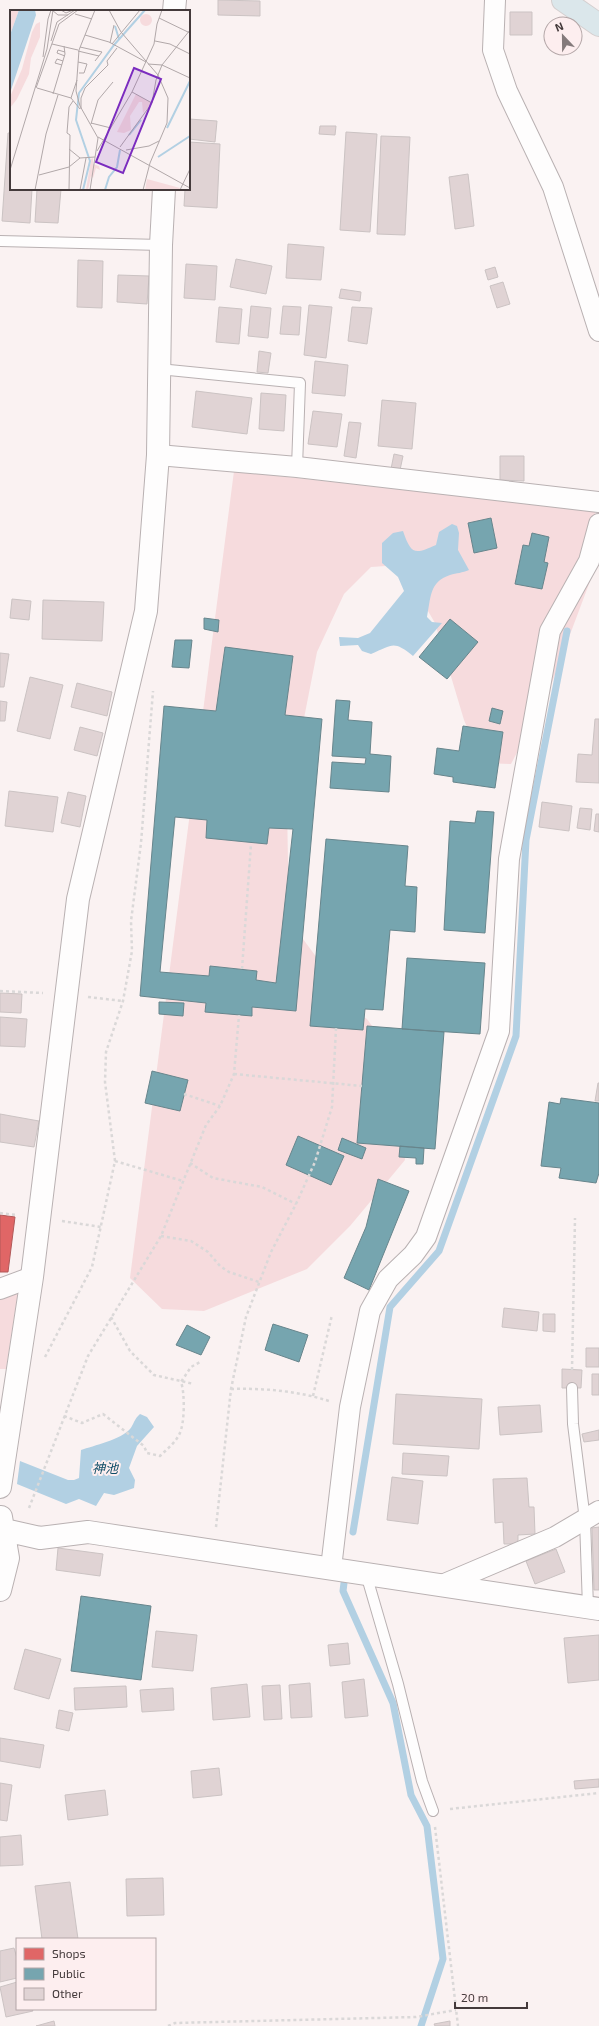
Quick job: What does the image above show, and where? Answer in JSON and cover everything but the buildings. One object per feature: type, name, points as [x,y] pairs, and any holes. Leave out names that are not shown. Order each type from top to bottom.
[{"type":"main road","points":[[563,0],[599,25]]},
{"type":"street","points":[[174,10],[175,0]]},
{"type":"street","points":[[495,0],[493,50],[507,91],[553,187],[599,332]]},
{"type":"street","points":[[0,1487],[32,1277],[78,899],[146,611],[158,455],[161,245],[164,190]]},
{"type":"street","points":[[158,455],[297,467],[599,502]]},
{"type":"street","points":[[331,1568],[350,1407],[370,1311],[388,1279],[413,1255],[426,1237],[499,1031],[509,859],[550,631],[589,561],[599,524]]},
{"type":"street","points":[[0,1289],[32,1277]]},
{"type":"street","points":[[442,1585],[555,1537],[592,1516]]},
{"type":"street","points":[[1,1524],[40,1538],[88,1532],[594,1608]]},
{"type":"street","points":[[0,1590],[8,1558],[1,1524]]},
{"type":"lane","points":[[0,241],[161,245]]},
{"type":"lane","points":[[160,369],[300,383],[297,467]]},
{"type":"lane","points":[[572,1388],[573,1424],[592,1516],[594,1608]]},
{"type":"lane","points":[[366,1574],[398,1684],[422,1781],[433,1811]]},
{"type":"path","points":[[42,1361],[92,1267],[115,1161],[105,1082],[106,1052],[123,1001],[132,951],[131,921],[141,843],[153,689]]},
{"type":"path","points":[[242,969],[251,844]]},
{"type":"path","points":[[0,991],[47,993]]},
{"type":"path","points":[[85,997],[123,1001]]},
{"type":"path","points":[[29,1508],[88,1356],[160,1236],[206,1125],[220,1106],[234,1074],[239,1015]]},
{"type":"path","points":[[213,1550],[231,1389],[246,1317],[271,1252],[296,1204],[315,1162],[330,1114],[334,1083],[336,1028]]},
{"type":"path","points":[[234,1074],[362,1086]]},
{"type":"path","points":[[184,1094],[220,1106]]},
{"type":"path","points":[[115,1161],[182,1181]]},
{"type":"path","points":[[190,1162],[213,1178],[262,1187],[296,1204]]},
{"type":"path","points":[[572,1370],[575,1218]]},
{"type":"path","points":[[58,1221],[101,1227]]},
{"type":"path","points":[[160,1236],[192,1240],[208,1252],[220,1266],[229,1272],[259,1282]]},
{"type":"path","points":[[313,1396],[332,1316]]},
{"type":"path","points":[[111,1317],[130,1351],[154,1375],[194,1384]]},
{"type":"path","points":[[181,1382],[191,1367],[200,1362]]},
{"type":"path","points":[[64,1416],[82,1422],[103,1414],[144,1446],[146,1453],[160,1456],[172,1445],[180,1433],[185,1392],[181,1382]]},
{"type":"path","points":[[231,1389],[256,1388],[313,1396],[350,1407]]},
{"type":"path","points":[[458,2026],[433,1811],[599,1793]]},
{"type":"path","points":[[168,2026],[174,2023],[416,2017],[456,2010]]},
{"type":"shaded area","points":[[234,471],[595,511],[598,560],[548,693],[511,764],[482,763],[464,720],[435,623],[401,565],[371,567],[344,594],[317,652],[287,805],[289,920],[317,958],[332,996],[367,1019],[388,1048],[401,1103],[405,1160],[350,1226],[307,1269],[204,1311],[162,1309],[130,1278]]},
{"type":"shaded area","points":[[18,1292],[6,1369],[0,1369],[0,1295]]},
{"type":"water","points":[[452,524],[457,526],[459,533],[458,550],[469,570],[443,578],[435,586],[430,597],[427,617],[432,622],[442,623],[413,656],[397,646],[389,646],[371,654],[362,651],[358,645],[340,646],[339,637],[358,638],[370,633],[404,591],[398,577],[382,563],[382,543],[393,533],[403,531],[411,548],[418,551],[423,550],[436,545],[439,532]]},
{"type":"water","name":"神池","points":[[140,1414],[147,1417],[154,1427],[137,1446],[129,1468],[135,1480],[134,1488],[114,1495],[104,1493],[96,1506],[79,1499],[66,1504],[17,1484],[20,1461],[68,1480],[79,1478],[81,1450],[107,1442],[126,1433]]},
{"type":"waterway","points":[[353,1532],[390,1307],[439,1251],[516,1036],[526,840],[567,631]]},
{"type":"waterway","points":[[344,1583],[343,1591],[393,1703],[411,1795],[427,1826],[443,1959],[421,2026]]}]
